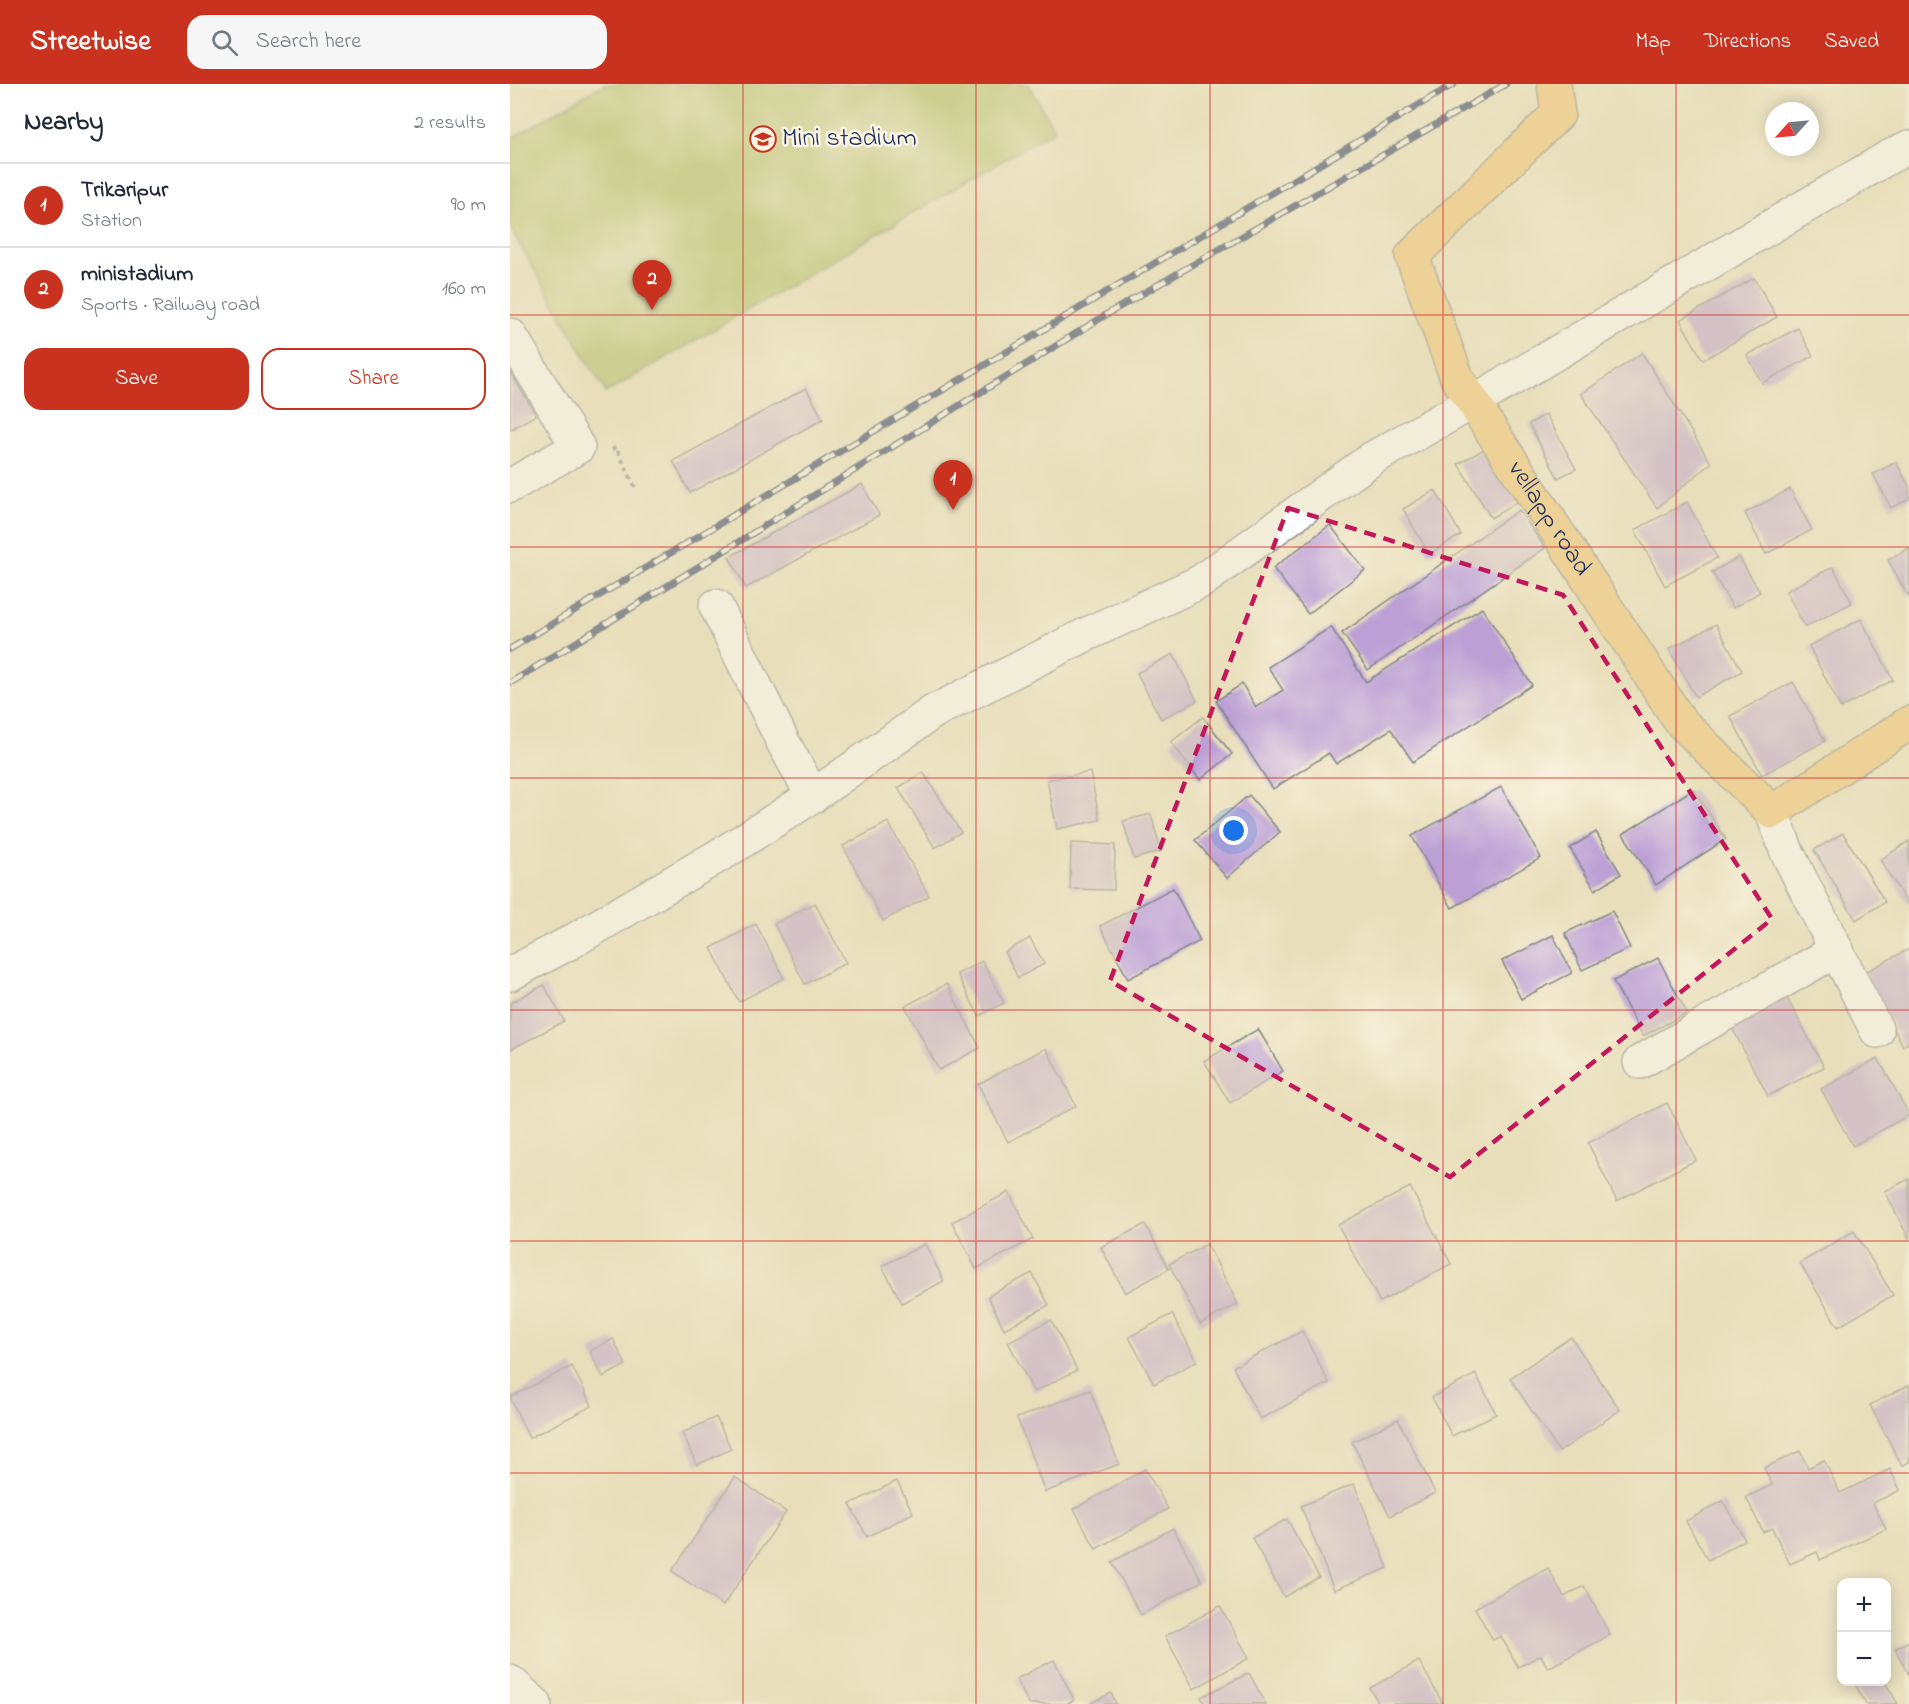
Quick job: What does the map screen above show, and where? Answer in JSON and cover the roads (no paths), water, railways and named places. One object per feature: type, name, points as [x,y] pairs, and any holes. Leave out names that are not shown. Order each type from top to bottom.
[{"type":"main road","name":"vellapp road","points":[[1554,84],[1558,114],[1412,256],[1457,378],[1680,721],[1772,812]]},
{"type":"main road","points":[[1772,812],[1909,723]]},
{"type":"street","points":[[510,974],[571,942],[725,852],[813,796],[933,712],[1085,635],[1200,582],[1372,458],[1473,402],[1909,147]]},
{"type":"street","points":[[510,335],[578,447],[510,486]]},
{"type":"street","points":[[716,606],[784,744],[813,796]]},
{"type":"street","points":[[1772,812],[1787,852],[1877,1031]]},
{"type":"street","points":[[1640,1062],[1837,950]]},
{"type":"street","points":[[510,1682],[535,1704]]},
{"type":"railway","points":[[510,649],[1454,84]]},
{"type":"railway","points":[[510,683],[1109,313],[1506,84]]},
{"type":"place","name":"Mini stadium","points":[[763,139]]},
{"type":"place","name":"ministadium","points":[[652,310]]},
{"type":"place","name":"Trikaripur","points":[[953,510]]}]
